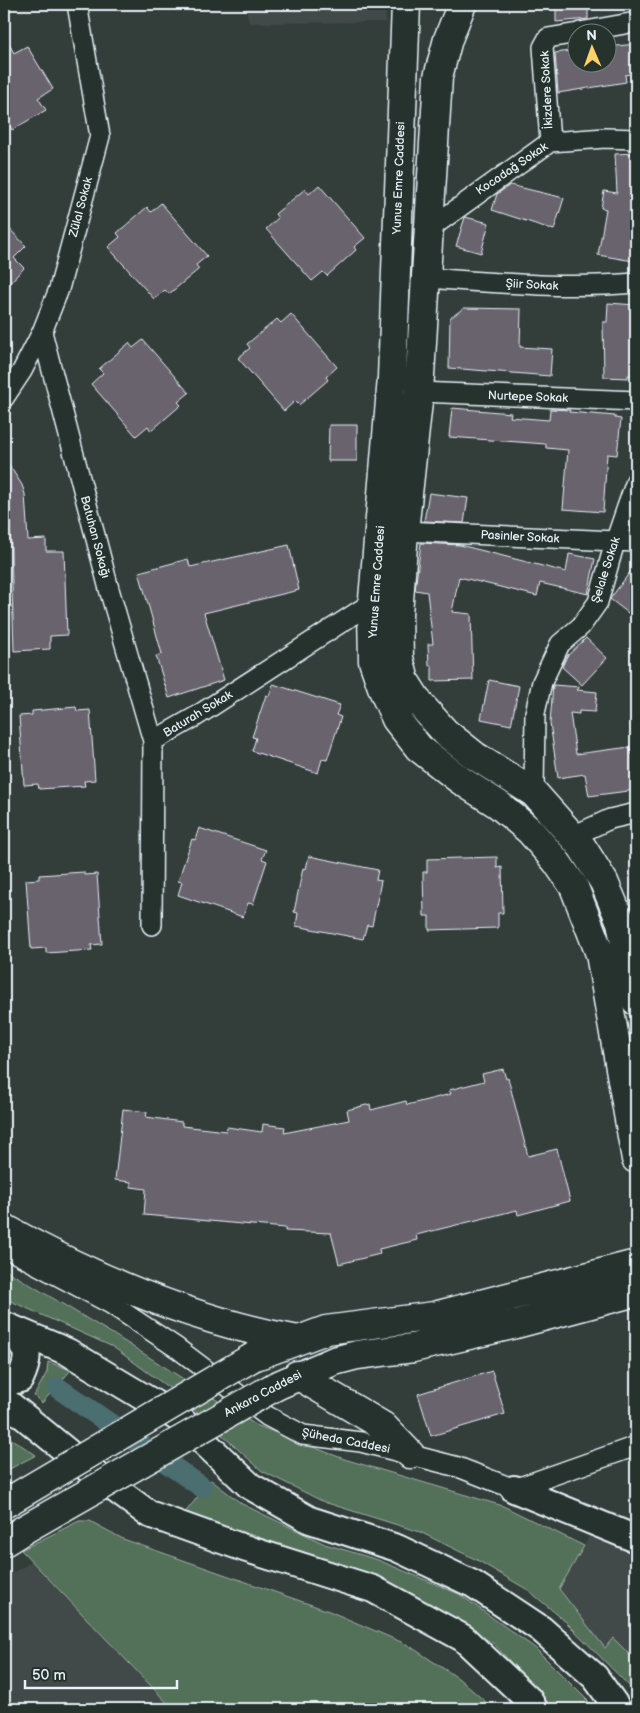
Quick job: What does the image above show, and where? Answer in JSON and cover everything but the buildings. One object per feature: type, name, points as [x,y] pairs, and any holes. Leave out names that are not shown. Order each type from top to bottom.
[{"type":"main road","name":"Yunus Emre Caddesi","points":[[406,4],[392,378],[373,602],[373,661],[396,719],[419,748],[460,780],[499,805],[530,832],[556,861],[574,887],[600,954],[636,1159]]},
{"type":"main road","name":"Yunus Emre Caddesi","points":[[462,4],[448,39],[438,77],[419,392],[404,531],[398,615],[399,658],[406,681],[419,703],[446,733],[474,756],[534,793],[573,836],[596,867],[621,922],[636,1001]]},
{"type":"main road","points":[[4,1228],[57,1258],[114,1283],[256,1332],[298,1340]]},
{"type":"main road","points":[[4,1504],[253,1357],[298,1340],[344,1327],[434,1316],[636,1264]]},
{"type":"main road","name":"Ankara Caddesi","points":[[15,1536],[286,1381],[334,1361],[357,1355],[413,1348],[497,1329],[636,1292]]},
{"type":"main road","points":[[286,1381],[382,1426],[410,1454]]},
{"type":"street","name":"Zülal Sokak","points":[[4,398],[22,371],[42,332],[61,280],[100,136],[76,4]]},
{"type":"street","name":"İkizdere Sokak","points":[[618,25],[636,22]]},
{"type":"street","name":"İkizdere Sokak","points":[[550,142],[543,47],[548,38],[568,35]]},
{"type":"street","name":"Kocadağ Sokak","points":[[429,229],[550,142],[605,138],[636,139]]},
{"type":"street","name":"Şiir Sokak","points":[[427,278],[537,286],[590,287],[636,283]]},
{"type":"street","name":"Batuhan Sokağı","points":[[42,332],[109,589],[153,742]]},
{"type":"street","name":"Nurtepe Sokak","points":[[419,392],[636,401]]},
{"type":"street","name":"Şelale Sokak","points":[[534,793],[535,713],[542,682],[560,644],[581,626],[598,602],[615,542],[636,481]]},
{"type":"street","name":"Pasinler Sokak","points":[[404,531],[636,542]]},
{"type":"street","name":"Baturah Sokak","points":[[152,926],[153,742],[203,712],[373,602]]},
{"type":"street","points":[[573,836],[610,819],[636,813]]},
{"type":"street","name":"Şüheda Caddesi","points":[[4,1247],[111,1304],[177,1348],[274,1420],[303,1435],[362,1442],[458,1467],[636,1539]]},
{"type":"street","points":[[4,1383],[20,1379],[27,1364],[26,1347],[8,1327]]},
{"type":"street","points":[[8,1327],[68,1352],[180,1419],[250,1486],[310,1520],[397,1548],[472,1584],[547,1635],[595,1677],[618,1709]]},
{"type":"street","points":[[4,1400],[92,1472],[149,1514],[244,1548],[372,1590],[463,1638],[529,1700],[534,1709]]},
{"type":"street","points":[[514,1489],[636,1446]]},
{"type":"shaded area","points":[[245,4],[385,4],[386,22],[249,23]]},
{"type":"shaded area","points":[[600,1511],[636,1526],[636,1661],[613,1638],[605,1649],[559,1588],[584,1546]]},
{"type":"shaded area","points":[[31,1562],[173,1709],[4,1709],[4,1578]]},
{"type":"green space","points":[[4,1269],[111,1333],[256,1425],[344,1459],[503,1506],[584,1546],[559,1589],[605,1648],[613,1638],[636,1661],[636,1693],[565,1621],[528,1590],[477,1560],[420,1532],[324,1502],[262,1471],[172,1390],[113,1347],[4,1298]]},
{"type":"green space","points":[[48,1362],[71,1370],[42,1403],[34,1396],[47,1372]]},
{"type":"green space","points":[[4,1434],[36,1455],[4,1472]]},
{"type":"green space","points":[[211,1480],[242,1504],[325,1544],[378,1560],[459,1594],[535,1648],[596,1709],[554,1709],[493,1643],[423,1605],[333,1563],[184,1514]]},
{"type":"green space","points":[[79,1521],[90,1521],[123,1539],[329,1611],[408,1645],[458,1678],[494,1709],[173,1709],[21,1550]]},
{"type":"waterway","points":[[58,1388],[202,1487]]}]
